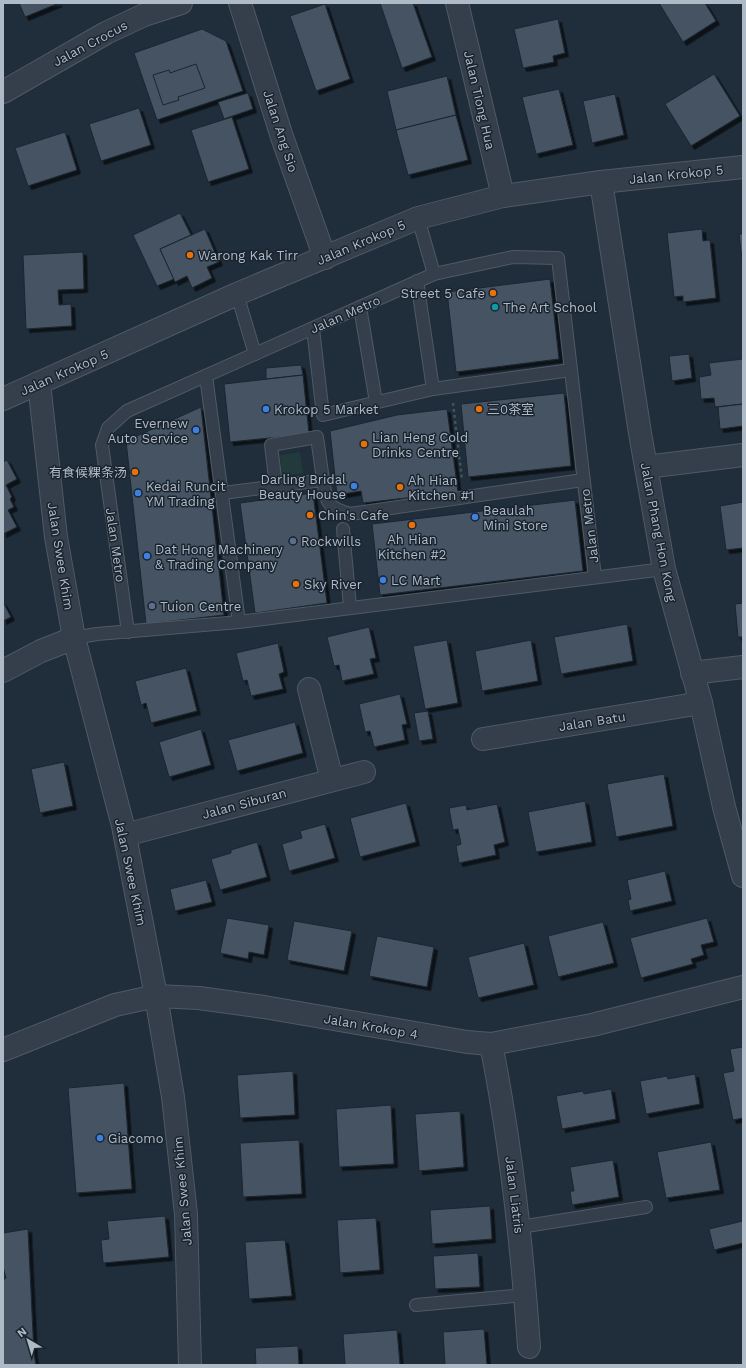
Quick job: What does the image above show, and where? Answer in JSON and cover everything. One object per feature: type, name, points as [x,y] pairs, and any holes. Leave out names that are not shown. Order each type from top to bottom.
[{"type":"street","name":"Jalan Crocus","points":[[3,92],[106,33],[144,16],[181,3]]},
{"type":"street","name":"Jalan Ang Sio","points":[[240,3],[282,137],[325,258]]},
{"type":"street","name":"Jalan Tiong Hua","points":[[457,3],[503,196]]},
{"type":"street","name":"Jalan Krokop 5","points":[[3,399],[239,301],[325,258],[503,196],[601,182],[743,167]]},
{"type":"street","name":"Jalan Phang Hon Kong","points":[[601,182],[646,467],[664,569],[701,704],[724,807],[743,876]]},
{"type":"street","name":"Jalan Swee Khim","points":[[39,383],[56,537],[74,638],[125,835],[156,996],[173,1097],[185,1202],[190,1365]]},
{"type":"street","points":[[646,467],[743,455]]},
{"type":"street","points":[[3,670],[41,651],[74,638]]},
{"type":"street","points":[[692,673],[743,667]]},
{"type":"street","points":[[309,689],[332,780]]},
{"type":"street","name":"Jalan Batu","points":[[483,739],[701,704]]},
{"type":"street","name":"Jalan Siburan","points":[[125,835],[364,772]]},
{"type":"street","name":"Jalan Krokop 4","points":[[3,1050],[115,1005],[156,996],[199,998],[235,1003],[467,1042],[492,1044],[592,1025],[743,987]]},
{"type":"street","name":"Jalan Liatris","points":[[492,1044],[520,1227],[528,1347]]},
{"type":"lane","points":[[420,225],[434,274]]},
{"type":"lane","name":"Jalan Metro","points":[[128,632],[102,445],[108,428],[127,410],[313,329],[417,281],[434,274],[513,257],[558,258],[595,577]]},
{"type":"lane","points":[[417,281],[433,389]]},
{"type":"lane","points":[[239,301],[255,354]]},
{"type":"lane","points":[[360,307],[376,402]]},
{"type":"lane","points":[[313,329],[323,415],[433,389],[571,370]]},
{"type":"lane","points":[[206,376],[223,493],[239,622]]},
{"type":"lane","points":[[276,486],[271,444],[317,438],[327,498],[334,510],[350,514],[583,480]]},
{"type":"lane","points":[[223,493],[323,480]]},
{"type":"lane","points":[[343,529],[350,607]]},
{"type":"lane","name":"Jalan Metro","points":[[74,638],[97,634],[239,622],[664,569]]},
{"type":"lane","points":[[520,1227],[646,1207]]},
{"type":"lane","points":[[416,1305],[525,1295]]},
{"type":"path","points":[[451,386],[464,498]]},
{"type":"green space","points":[[300,452],[303,473],[282,476],[280,455]]},
{"type":"building","points":[[19,3],[59,3],[25,17]]},
{"type":"building","points":[[380,3],[413,3],[432,57],[402,68]]},
{"type":"building","points":[[659,3],[705,3],[716,21],[683,42]]},
{"type":"building","points":[[325,4],[350,79],[316,91],[290,16]]},
{"type":"building","points":[[558,19],[565,53],[553,56],[554,62],[523,68],[514,29]]},
{"type":"building","points":[[202,29],[226,41],[243,91],[157,120],[134,53]]},
{"type":"building","points":[[196,64],[205,88],[178,97],[179,100],[163,105],[153,75],[169,70],[170,73]]},
{"type":"building","points":[[714,74],[740,116],[691,146],[665,104]]},
{"type":"building","points":[[447,76],[456,115],[396,130],[387,91]]},
{"type":"building","points":[[559,89],[573,145],[536,154],[522,97]]},
{"type":"building","points":[[248,93],[253,109],[224,119],[218,102]]},
{"type":"building","points":[[615,94],[624,135],[592,143],[583,101]]},
{"type":"building","points":[[139,108],[151,145],[101,161],[89,124]]},
{"type":"building","points":[[456,115],[468,160],[408,175],[396,130]]},
{"type":"building","points":[[232,117],[249,169],[208,182],[191,130]]},
{"type":"building","points":[[65,132],[77,170],[28,186],[15,148]]},
{"type":"building","points":[[180,213],[191,235],[160,249],[174,279],[157,286],[133,235]]},
{"type":"building","name":"Warong Kak Tirr","points":[[205,229],[219,262],[207,267],[212,278],[192,288],[187,276],[175,282],[160,249]]},
{"type":"building","points":[[702,229],[703,241],[710,240],[716,298],[683,302],[683,296],[674,297],[667,233]]},
{"type":"building","points":[[739,234],[743,234],[743,267]]},
{"type":"building","points":[[83,252],[84,289],[58,290],[59,305],[71,304],[72,326],[26,329],[23,255]]},
{"type":"building","points":[[550,279],[559,359],[456,372],[447,292]]},
{"type":"building","points":[[689,354],[692,378],[672,381],[669,356]]},
{"type":"building","points":[[743,359],[743,404],[715,407],[714,398],[701,399],[699,377],[711,375],[709,363]]},
{"type":"building","points":[[301,365],[303,375],[266,379],[266,368]]},
{"type":"building","name":"Krokop 5 Market","points":[[303,375],[309,434],[230,442],[224,384]]},
{"type":"building","points":[[564,393],[571,466],[468,477],[461,404]]},
{"type":"building","points":[[743,404],[743,426],[720,429],[718,407]]},
{"type":"building","points":[[201,407],[224,615],[146,624],[126,441]]},
{"type":"building","points":[[447,409],[458,492],[363,503],[361,491],[337,495],[330,431],[397,415]]},
{"type":"building","points":[[7,460],[17,479],[6,485],[12,497],[10,499],[14,507],[8,510],[17,527],[3,534],[3,462]]},
{"type":"building","points":[[313,493],[327,603],[255,613],[240,503]]},
{"type":"building","points":[[575,500],[583,571],[380,595],[372,524]]},
{"type":"building","points":[[743,502],[743,548],[726,550],[720,506]]},
{"type":"building","points":[[3,602],[11,617],[3,621]]},
{"type":"building","points":[[743,603],[743,637],[738,637],[735,604]]},
{"type":"building","points":[[627,624],[633,661],[561,674],[554,637]]},
{"type":"building","points":[[369,627],[376,658],[370,659],[374,674],[342,681],[339,665],[334,666],[327,637]]},
{"type":"building","points":[[447,640],[458,703],[425,709],[413,646]]},
{"type":"building","points":[[531,640],[538,681],[482,691],[475,651]]},
{"type":"building","points":[[278,643],[284,672],[279,674],[283,689],[251,696],[247,680],[243,681],[236,653]]},
{"type":"building","points":[[186,668],[197,711],[151,723],[146,703],[141,705],[135,681]]},
{"type":"building","points":[[400,694],[407,724],[402,725],[405,740],[374,747],[370,731],[365,732],[359,704]]},
{"type":"building","points":[[428,711],[433,739],[419,741],[414,713]]},
{"type":"building","points":[[295,722],[303,753],[237,771],[228,740]]},
{"type":"building","points":[[201,729],[211,765],[169,777],[159,742]]},
{"type":"building","points":[[64,762],[73,806],[40,813],[31,769]]},
{"type":"building","points":[[664,774],[673,826],[616,837],[607,784]]},
{"type":"building","points":[[585,801],[592,842],[536,852],[528,812]]},
{"type":"building","points":[[406,803],[416,842],[360,857],[350,818]]},
{"type":"building","points":[[497,804],[505,842],[494,845],[496,855],[459,863],[456,846],[461,844],[458,829],[453,830],[449,808],[466,805],[467,810]]},
{"type":"building","points":[[325,824],[335,858],[289,871],[282,844],[302,838],[300,831]]},
{"type":"building","points":[[257,842],[267,877],[220,890],[211,859],[231,853],[231,850]]},
{"type":"building","points":[[665,871],[672,901],[630,911],[628,900],[631,899],[627,880]]},
{"type":"building","points":[[206,880],[212,902],[175,911],[170,889]]},
{"type":"building","points":[[227,918],[269,925],[264,955],[249,952],[248,959],[220,953]]},
{"type":"building","points":[[707,918],[714,942],[701,945],[704,955],[691,959],[693,964],[641,978],[630,938]]},
{"type":"building","points":[[294,921],[352,931],[344,971],[287,960]]},
{"type":"building","points":[[603,922],[614,963],[558,977],[548,936]]},
{"type":"building","points":[[377,936],[434,947],[427,987],[369,976]]},
{"type":"building","points":[[524,943],[534,985],[478,998],[468,957]]},
{"type":"building","points":[[743,1047],[743,1118],[733,1120],[723,1073],[734,1071],[730,1049]]},
{"type":"building","points":[[293,1071],[295,1115],[240,1118],[237,1075]]},
{"type":"building","points":[[695,1074],[700,1104],[646,1114],[640,1081],[667,1076],[668,1079]]},
{"type":"building","name":"Giacomo","points":[[124,1083],[132,1189],[76,1193],[68,1088]]},
{"type":"building","points":[[611,1089],[616,1119],[562,1129],[556,1096],[583,1091],[584,1094]]},
{"type":"building","points":[[391,1105],[394,1164],[339,1167],[336,1109]]},
{"type":"building","points":[[460,1111],[464,1167],[419,1171],[415,1114]]},
{"type":"building","points":[[299,1140],[302,1194],[243,1197],[240,1143]]},
{"type":"building","points":[[711,1142],[720,1190],[666,1198],[657,1152]]},
{"type":"building","points":[[613,1160],[619,1197],[572,1205],[570,1191],[574,1191],[570,1167]]},
{"type":"building","points":[[490,1206],[492,1239],[432,1244],[430,1210]]},
{"type":"building","points":[[165,1216],[169,1257],[103,1263],[101,1240],[109,1239],[107,1221]]},
{"type":"building","points":[[376,1218],[380,1270],[340,1273],[337,1220]]},
{"type":"building","points":[[743,1221],[743,1243],[714,1250],[709,1229]]},
{"type":"building","points":[[28,1229],[34,1354],[36,1365],[3,1365],[3,1280],[6,1278],[3,1267],[3,1233]]},
{"type":"building","points":[[285,1240],[292,1296],[249,1299],[245,1242]]},
{"type":"building","points":[[478,1253],[480,1287],[435,1289],[433,1256]]},
{"type":"building","points":[[484,1329],[487,1365],[445,1365],[443,1332]]},
{"type":"building","points":[[397,1330],[400,1365],[345,1365],[343,1334]]},
{"type":"building","points":[[298,1346],[299,1365],[256,1365],[255,1348]]},
{"type":"place","name":"Warong Kak Tirr","points":[[190,255]]},
{"type":"place","name":"Street 5 Cafe","points":[[493,293]]},
{"type":"place","name":"The Art School","points":[[495,307]]},
{"type":"place","name":"Krokop 5 Market","points":[[266,409]]},
{"type":"place","name":"三0茶室","points":[[479,409]]},
{"type":"place","name":"Evernew Auto Service","points":[[196,430]]},
{"type":"place","name":"Lian Heng Cold Drinks Centre","points":[[364,444]]},
{"type":"place","name":"有食候粿条汤","points":[[135,472]]},
{"type":"place","name":"Darling Bridal Beauty House","points":[[354,486]]},
{"type":"place","name":"Ah Hian Kitchen #1","points":[[400,487]]},
{"type":"place","name":"Kedai Runcit YM Trading","points":[[138,493]]},
{"type":"place","name":"Chin's Cafe","points":[[310,515]]},
{"type":"place","name":"Beaulah Mini Store","points":[[475,517]]},
{"type":"place","name":"Ah Hian Kitchen #2","points":[[412,525]]},
{"type":"place","name":"Rockwills","points":[[293,541]]},
{"type":"place","name":"Dat Hong Machinery & Trading Company","points":[[147,556]]},
{"type":"place","name":"LC Mart","points":[[383,580]]},
{"type":"place","name":"Sky River","points":[[296,584]]},
{"type":"place","name":"Tuion Centre","points":[[152,606]]},
{"type":"place","name":"Giacomo","points":[[100,1138]]}]
